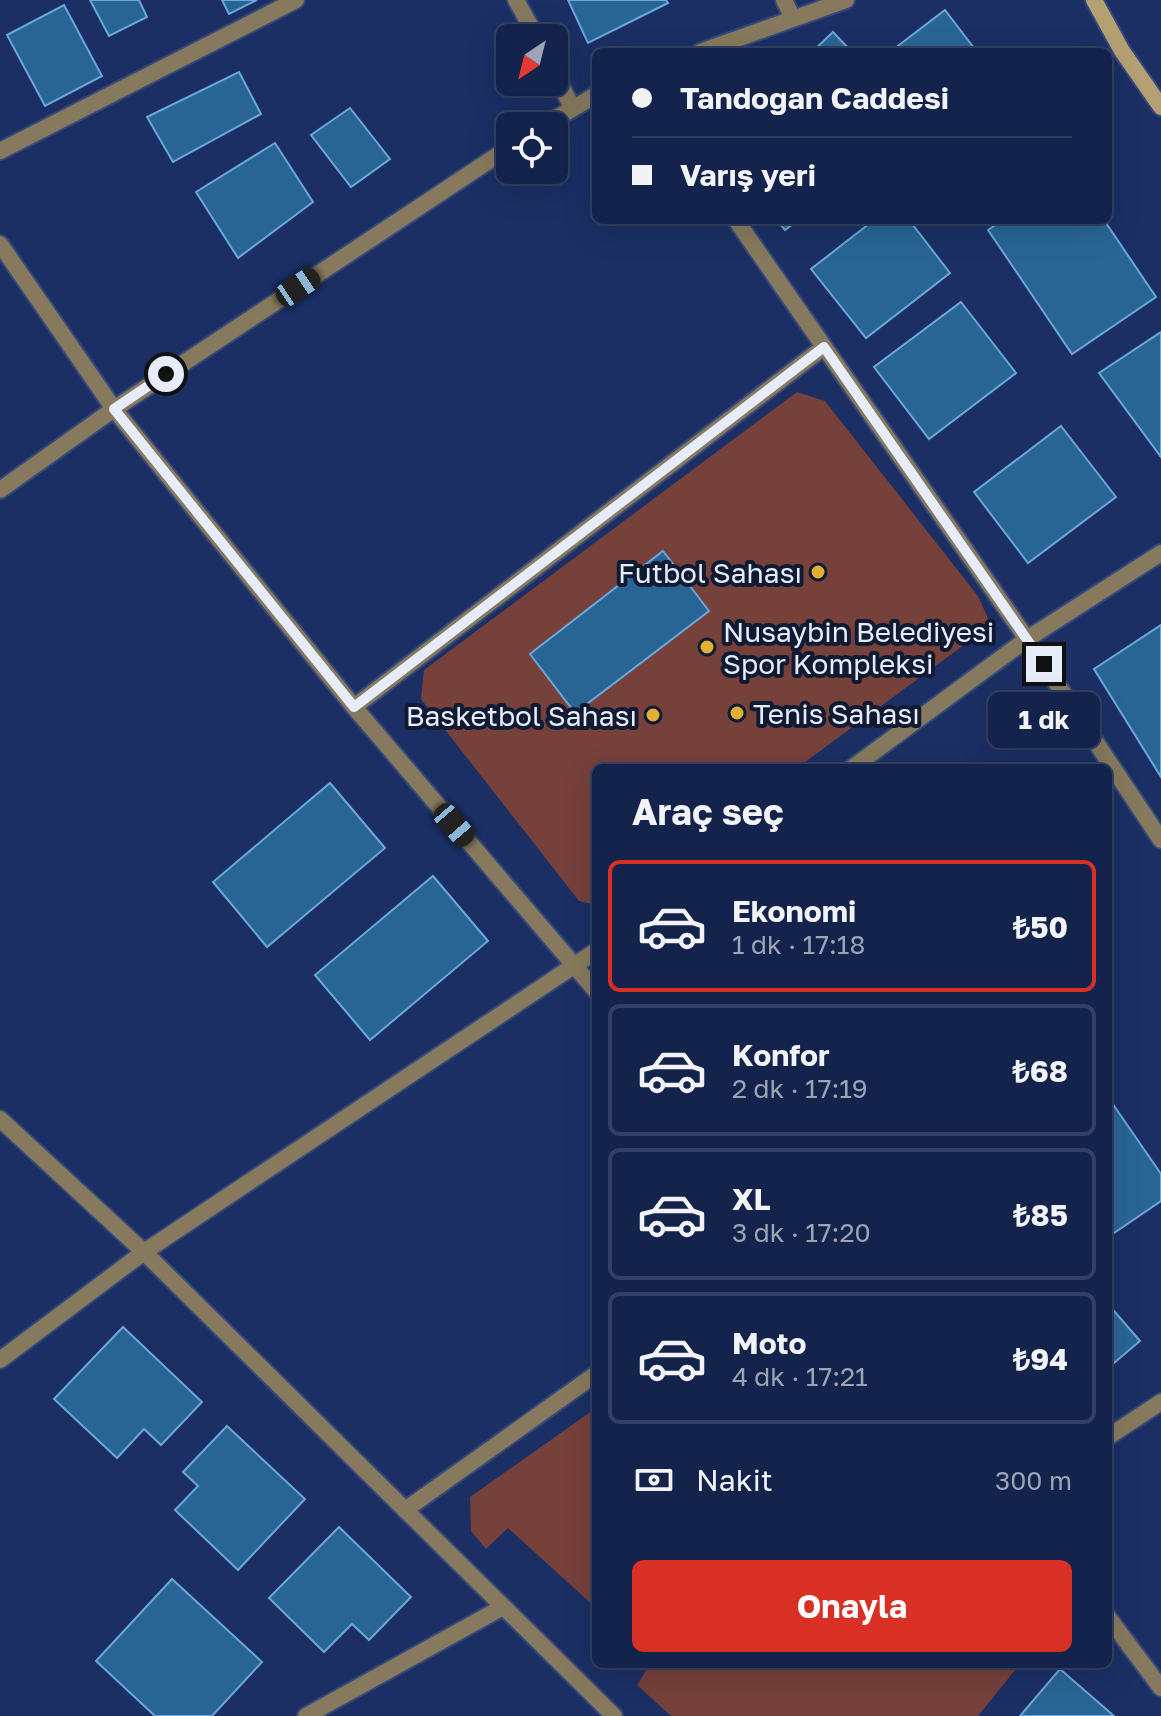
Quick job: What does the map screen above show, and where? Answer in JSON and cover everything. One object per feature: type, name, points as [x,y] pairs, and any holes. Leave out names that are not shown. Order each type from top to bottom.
[{"type":"main road","points":[[1094,0],[1122,51],[1161,107]]},
{"type":"street","points":[[0,151],[296,0]]},
{"type":"street","points":[[516,0],[529,24]]},
{"type":"street","points":[[784,0],[793,18]]},
{"type":"street","points":[[711,48],[846,0]]},
{"type":"street","points":[[566,96],[572,107]]},
{"type":"street","points":[[564,112],[592,97]]},
{"type":"street","points":[[0,490],[114,409],[496,156]]},
{"type":"street","points":[[739,224],[1110,764]]},
{"type":"street","points":[[0,244],[114,409],[354,707],[592,986]]},
{"type":"street","points":[[354,707],[824,347]]},
{"type":"street","points":[[857,764],[1027,639],[1161,553]]},
{"type":"street","points":[[1112,766],[1161,840]]},
{"type":"street","points":[[0,1360],[144,1252],[592,954]]},
{"type":"street","points":[[0,1119],[144,1252],[614,1716]]},
{"type":"street","points":[[405,1510],[592,1377]]},
{"type":"street","points":[[1112,1434],[1161,1402]]},
{"type":"street","points":[[306,1716],[503,1607]]},
{"type":"street","points":[[1112,1622],[1161,1688]]},
{"type":"shaded area","name":"Nusaybin Belediyesi Spor Kompleksi","points":[[797,392],[825,401],[978,596],[991,625],[802,764],[592,764],[592,904],[579,901],[421,699],[424,670]]},
{"type":"shaded area","points":[[592,1411],[592,1604],[508,1528],[486,1549],[471,1531],[470,1497]]},
{"type":"shaded area","points":[[648,1668],[1017,1668],[978,1716],[671,1716],[637,1685]]},
{"type":"building","points":[[90,0],[139,0],[147,17],[109,36]]},
{"type":"building","points":[[222,0],[257,0],[229,14]]},
{"type":"building","points":[[568,0],[666,0],[668,3],[588,43]]},
{"type":"building","points":[[64,5],[102,76],[45,106],[7,35]]},
{"type":"building","points":[[945,10],[974,48],[895,48]]},
{"type":"building","points":[[833,32],[848,48],[816,48]]},
{"type":"building","points":[[239,72],[261,114],[173,162],[147,117]]},
{"type":"building","points":[[350,108],[390,159],[351,187],[311,135]]},
{"type":"building","points":[[275,143],[313,202],[238,258],[196,192]]},
{"type":"building","points":[[869,224],[912,224],[950,273],[866,338],[811,269]]},
{"type":"building","points":[[997,224],[1107,224],[1156,297],[1072,354],[988,230]]},
{"type":"building","points":[[961,302],[1016,373],[929,439],[874,367]]},
{"type":"building","points":[[1161,332],[1161,457],[1099,373]]},
{"type":"building","points":[[1061,426],[1116,497],[1028,563],[974,492]]},
{"type":"building","points":[[663,551],[709,611],[575,713],[530,654]]},
{"type":"building","points":[[1161,625],[1161,777],[1094,669]]},
{"type":"building","points":[[330,783],[385,848],[267,947],[213,882]]},
{"type":"building","points":[[433,876],[488,941],[370,1040],[315,975]]},
{"type":"building","points":[[1112,1103],[1161,1174],[1161,1201],[1112,1234]]},
{"type":"building","points":[[1112,1309],[1140,1341],[1112,1365]]},
{"type":"building","points":[[123,1327],[202,1402],[161,1445],[144,1429],[117,1458],[54,1399]]},
{"type":"building","points":[[227,1426],[305,1499],[238,1570],[175,1510],[198,1486],[183,1472]]},
{"type":"building","points":[[339,1527],[411,1597],[369,1640],[352,1624],[324,1652],[269,1598]]},
{"type":"building","points":[[172,1579],[262,1662],[212,1716],[155,1716],[96,1661]]},
{"type":"building","points":[[1060,1669],[1114,1716],[1020,1716]]},
{"type":"place","name":"Futbol Sahası","points":[[818,572]]},
{"type":"place","name":"Nusaybin Belediyesi Spor Kompleksi","points":[[707,647]]},
{"type":"place","name":"Tenis Sahası","points":[[737,713]]},
{"type":"place","name":"Basketbol Sahası","points":[[653,715]]},
{"type":"route","points":[[166,374],[114,409],[354,707],[824,347],[1044,664]]}]
